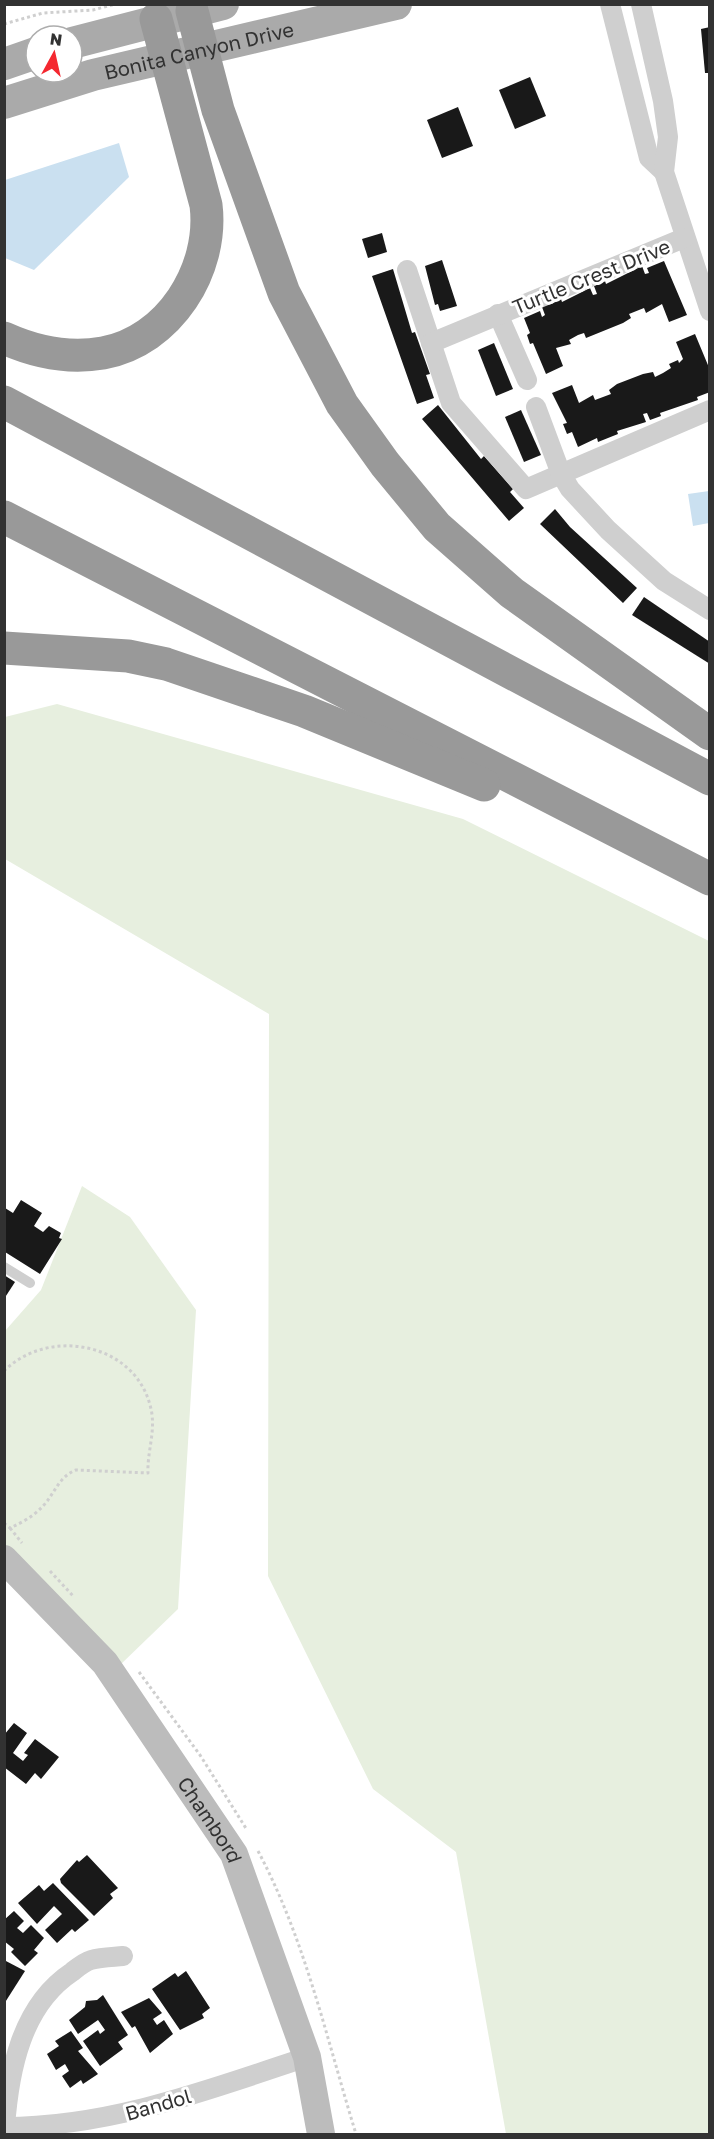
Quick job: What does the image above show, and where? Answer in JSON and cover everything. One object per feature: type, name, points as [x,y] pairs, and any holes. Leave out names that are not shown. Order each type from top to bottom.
[{"type":"highway","points":[[192,11],[218,110],[284,293],[342,404],[385,464],[437,527],[512,593],[710,734]]},
{"type":"highway","points":[[4,338],[51,354],[77,356],[104,353],[129,344],[163,322],[187,292],[202,255],[208,218],[204,192],[156,19]]},
{"type":"highway","points":[[4,402],[710,779]]},
{"type":"highway","points":[[4,517],[700,874]]},
{"type":"highway","points":[[4,648],[128,656],[201,674],[304,711],[700,874]]},
{"type":"main road","name":"Bonita Canyon Drive","points":[[84,39],[223,4]]},
{"type":"main road","name":"Bonita Canyon Drive","points":[[4,104],[93,75],[396,4]]},
{"type":"main road","points":[[4,64],[24,57]]},
{"type":"street","name":"Turtle Crest Drive","points":[[609,4],[649,158],[664,172]]},
{"type":"street","name":"Turtle Crest Drive","points":[[641,4],[663,101],[668,137],[664,172],[710,311]]},
{"type":"street","name":"Turtle Crest Drive","points":[[431,343],[684,238]]},
{"type":"street","points":[[406,270],[451,403],[526,489],[710,410]]},
{"type":"street","name":"Turtle Crest Drive","points":[[498,314],[527,380]]},
{"type":"street","points":[[536,407],[561,474],[570,489],[608,530],[664,581],[710,610]]},
{"type":"street","name":"Chambord","points":[[4,1559],[105,1663],[234,1854],[308,2057],[321,2134]]},
{"type":"street","points":[[5,2127],[8,2090],[18,2047],[36,2009],[62,1979],[90,1960],[123,1956]]},
{"type":"street","name":"Bandol","points":[[5,2127],[42,2127],[97,2121],[211,2089],[308,2057]]},
{"type":"lane","points":[[4,1268],[30,1283]]},
{"type":"path","points":[[4,24],[43,13],[93,10],[116,4]]},
{"type":"path","points":[[4,1371],[21,1357],[53,1345],[96,1349],[123,1364],[139,1384],[151,1408],[152,1434],[148,1473],[76,1470],[68,1473],[60,1481],[36,1513],[10,1528],[4,1523]]},
{"type":"green space","points":[[57,704],[463,819],[709,941],[709,2134],[506,2134],[456,1852],[373,1789],[268,1576],[269,1014],[5,859],[5,717]]},
{"type":"green space","points":[[82,1186],[130,1217],[196,1310],[178,1609],[120,1665],[5,1545],[5,1331],[41,1290]]},
{"type":"water","points":[[119,143],[129,177],[34,270],[5,258],[5,180]]},
{"type":"water","points":[[709,491],[709,523],[693,526],[688,494]]},
{"type":"building","points":[[710,27],[710,73],[705,73],[701,29]]},
{"type":"building","points":[[530,77],[546,116],[515,129],[499,90]]},
{"type":"building","points":[[458,107],[473,146],[442,158],[427,120]]},
{"type":"building","points":[[382,233],[387,252],[368,258],[362,239]]},
{"type":"building","points":[[442,260],[457,306],[440,311],[438,304],[435,305],[425,266]]},
{"type":"building","points":[[664,261],[687,315],[669,322],[662,304],[646,313],[644,308],[629,314],[631,318],[623,323],[586,338],[584,333],[578,335],[569,340],[571,344],[556,348],[563,366],[546,374],[533,343],[530,344],[527,335],[530,333],[524,318],[540,311],[542,317],[545,315],[542,307],[561,299],[562,302],[590,288],[593,295],[597,294],[594,286],[605,281],[606,284],[642,266],[645,274],[649,273],[647,268]]},
{"type":"building","points":[[393,269],[412,333],[415,332],[430,374],[426,375],[434,398],[417,404],[372,276]]},
{"type":"building","points":[[695,334],[710,370],[710,392],[697,397],[698,400],[660,413],[661,416],[650,420],[647,413],[643,414],[646,422],[617,431],[618,434],[598,442],[597,438],[578,447],[572,432],[567,434],[563,424],[567,423],[552,393],[572,385],[579,403],[593,395],[595,400],[611,394],[609,390],[617,384],[643,374],[653,372],[655,377],[671,368],[669,364],[678,360],[679,363],[683,359],[676,342]]},
{"type":"building","points":[[494,343],[513,389],[496,396],[478,350]]},
{"type":"building","points":[[438,405],[481,459],[484,456],[513,489],[510,492],[524,508],[509,521],[422,419]]},
{"type":"building","points":[[521,410],[541,455],[524,462],[505,417]]},
{"type":"building","points":[[555,509],[570,527],[637,588],[623,603],[540,524]]},
{"type":"building","points":[[644,597],[710,642],[710,664],[632,615]]},
{"type":"building","points":[[21,1200],[42,1213],[34,1226],[43,1232],[49,1226],[61,1233],[59,1238],[62,1239],[40,1274],[5,1252],[5,1208],[13,1213]]},
{"type":"building","points":[[4,1275],[15,1282],[4,1299]]},
{"type":"building","points":[[14,1723],[27,1733],[13,1753],[23,1761],[28,1755],[24,1753],[35,1739],[59,1757],[41,1779],[35,1773],[26,1784],[4,1767],[4,1735]]},
{"type":"building","points":[[87,1855],[118,1888],[110,1894],[113,1898],[94,1916],[61,1883],[60,1879],[77,1860],[79,1862]]},
{"type":"building","points":[[53,1883],[89,1920],[75,1932],[72,1929],[57,1943],[45,1930],[62,1914],[54,1906],[37,1924],[18,1903],[39,1885],[44,1891]]},
{"type":"building","points":[[14,1911],[24,1921],[17,1928],[23,1933],[31,1925],[44,1938],[34,1950],[38,1953],[25,1966],[11,1952],[14,1949],[4,1941],[4,1920]]},
{"type":"building","points":[[4,1960],[25,1971],[4,2004]]},
{"type":"building","points":[[186,1971],[210,2008],[202,2014],[204,2018],[180,2030],[152,1989],[175,1973],[178,1977]]},
{"type":"building","points":[[103,1995],[128,2035],[118,2042],[123,2049],[100,2066],[83,2041],[98,2030],[100,2034],[105,2030],[98,2020],[78,2034],[69,2020],[85,2007],[86,2001],[97,2000]]},
{"type":"building","points":[[149,1998],[162,2013],[153,2019],[157,2025],[164,2020],[173,2034],[150,2053],[135,2026],[132,2028],[121,2012]]},
{"type":"building","points":[[71,2031],[83,2048],[78,2051],[98,2074],[83,2084],[81,2080],[70,2088],[62,2076],[69,2071],[65,2064],[56,2070],[47,2054],[59,2046],[55,2041]]}]
